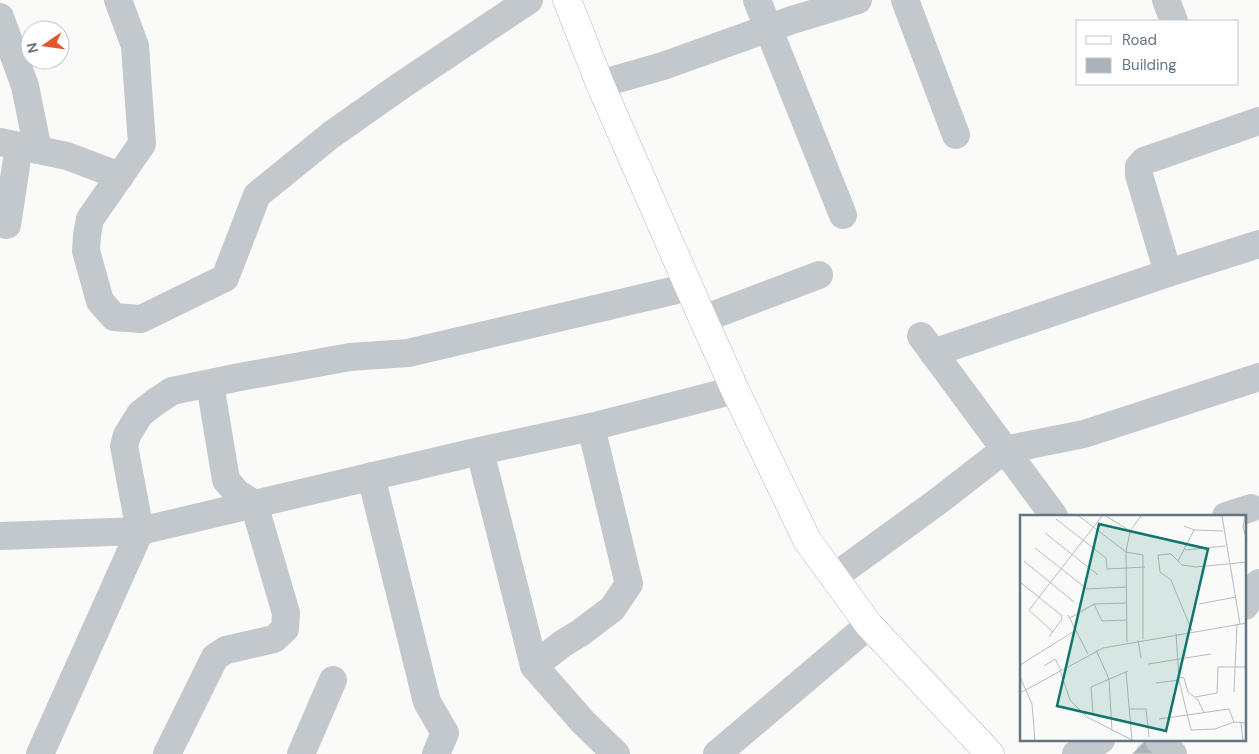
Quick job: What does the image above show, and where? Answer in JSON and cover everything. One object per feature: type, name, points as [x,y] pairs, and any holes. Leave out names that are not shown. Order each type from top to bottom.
[{"type":"main road","points":[[567,0],[600,84],[703,319],[807,540],[869,625],[990,754]]},
{"type":"street","points":[[118,0],[135,46],[142,144],[90,218],[86,250],[100,300],[114,317],[141,319],[225,278],[257,195],[339,130],[399,87],[529,0]]},
{"type":"street","points":[[757,0],[843,215]]},
{"type":"street","points":[[600,84],[664,66],[792,20],[858,0]]},
{"type":"street","points":[[905,0],[956,135]]},
{"type":"street","points":[[1166,0],[1174,20]]},
{"type":"street","points":[[0,17],[25,86],[19,146],[7,225]]},
{"type":"street","points":[[1168,274],[1139,175],[1140,167],[1144,161],[1259,121]]},
{"type":"street","points":[[19,146],[67,156],[120,176]]},
{"type":"street","points":[[1053,515],[927,345],[1168,274],[1259,244]]},
{"type":"street","points":[[703,319],[819,275]]},
{"type":"street","points":[[40,754],[140,531],[124,446],[127,435],[140,414],[154,403],[172,391],[350,357],[408,353],[689,287]]},
{"type":"street","points":[[834,577],[1004,450],[1084,434],[1259,377]]},
{"type":"street","points":[[167,754],[215,657],[226,650],[274,639],[285,629],[286,613],[254,504],[237,493],[226,480],[210,384]]},
{"type":"street","points":[[0,537],[140,531],[371,476],[591,427],[735,390]]},
{"type":"street","points":[[534,666],[612,609],[630,584],[591,427]]},
{"type":"street","points":[[480,451],[534,666],[583,722],[616,754]]},
{"type":"street","points":[[371,476],[427,702],[445,733],[436,754]]},
{"type":"street","points":[[1246,604],[1259,583]]},
{"type":"street","points":[[732,749],[869,625]]},
{"type":"street","points":[[301,754],[333,680]]},
{"type":"street","points":[[1076,754],[1097,742]]},
{"type":"street","points":[[1162,742],[1173,754]]},
{"type":"building","points":[[1146,742],[1158,754],[1132,754]]}]
